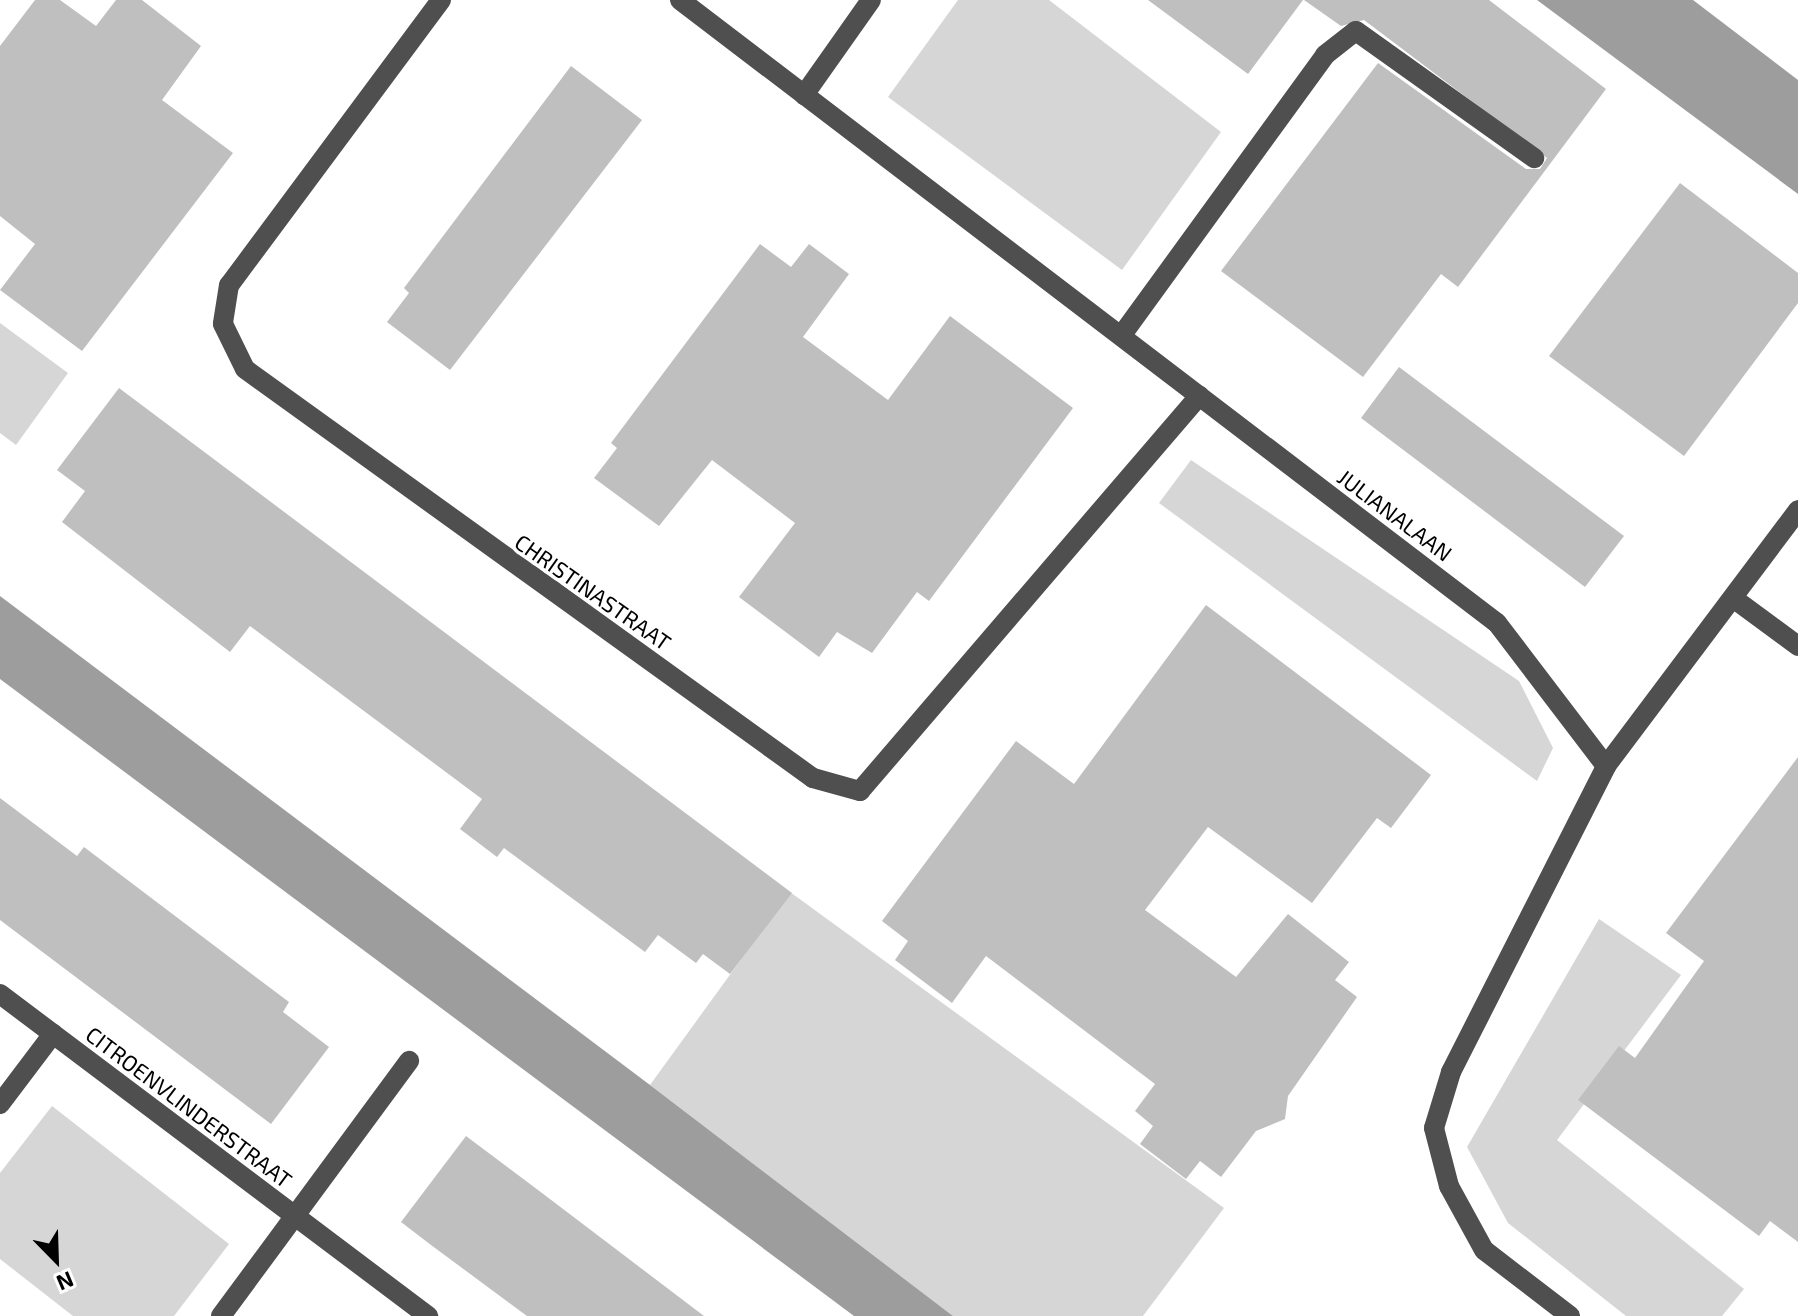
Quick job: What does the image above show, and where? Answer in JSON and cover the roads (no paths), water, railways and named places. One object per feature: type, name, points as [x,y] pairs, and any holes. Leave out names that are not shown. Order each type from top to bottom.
[{"type":"street","name":"CHRISTINASTRAAT","points":[[441,0],[229,285],[223,324],[245,369],[813,778],[860,791],[1199,396]]},
{"type":"street","name":"JULIANALAAN","points":[[680,0],[1124,332],[1199,396],[1497,623],[1606,766]]},
{"type":"street","points":[[804,95],[871,0]]},
{"type":"street","points":[[1124,332],[1325,55],[1356,31],[1534,158]]},
{"type":"street","points":[[1570,1316],[1484,1250],[1449,1186],[1434,1128],[1451,1072],[1606,766],[1798,510]]},
{"type":"street","points":[[1733,598],[1798,646]]},
{"type":"street","name":"CITROENVLINDERSTRAAT","points":[[0,994],[428,1316]]},
{"type":"street","name":"CITROENVLINDERSTRAAT","points":[[0,1104],[53,1034]]},
{"type":"street","name":"CITROENVLINDERSTRAAT","points":[[221,1316],[297,1218],[409,1061]]}]
